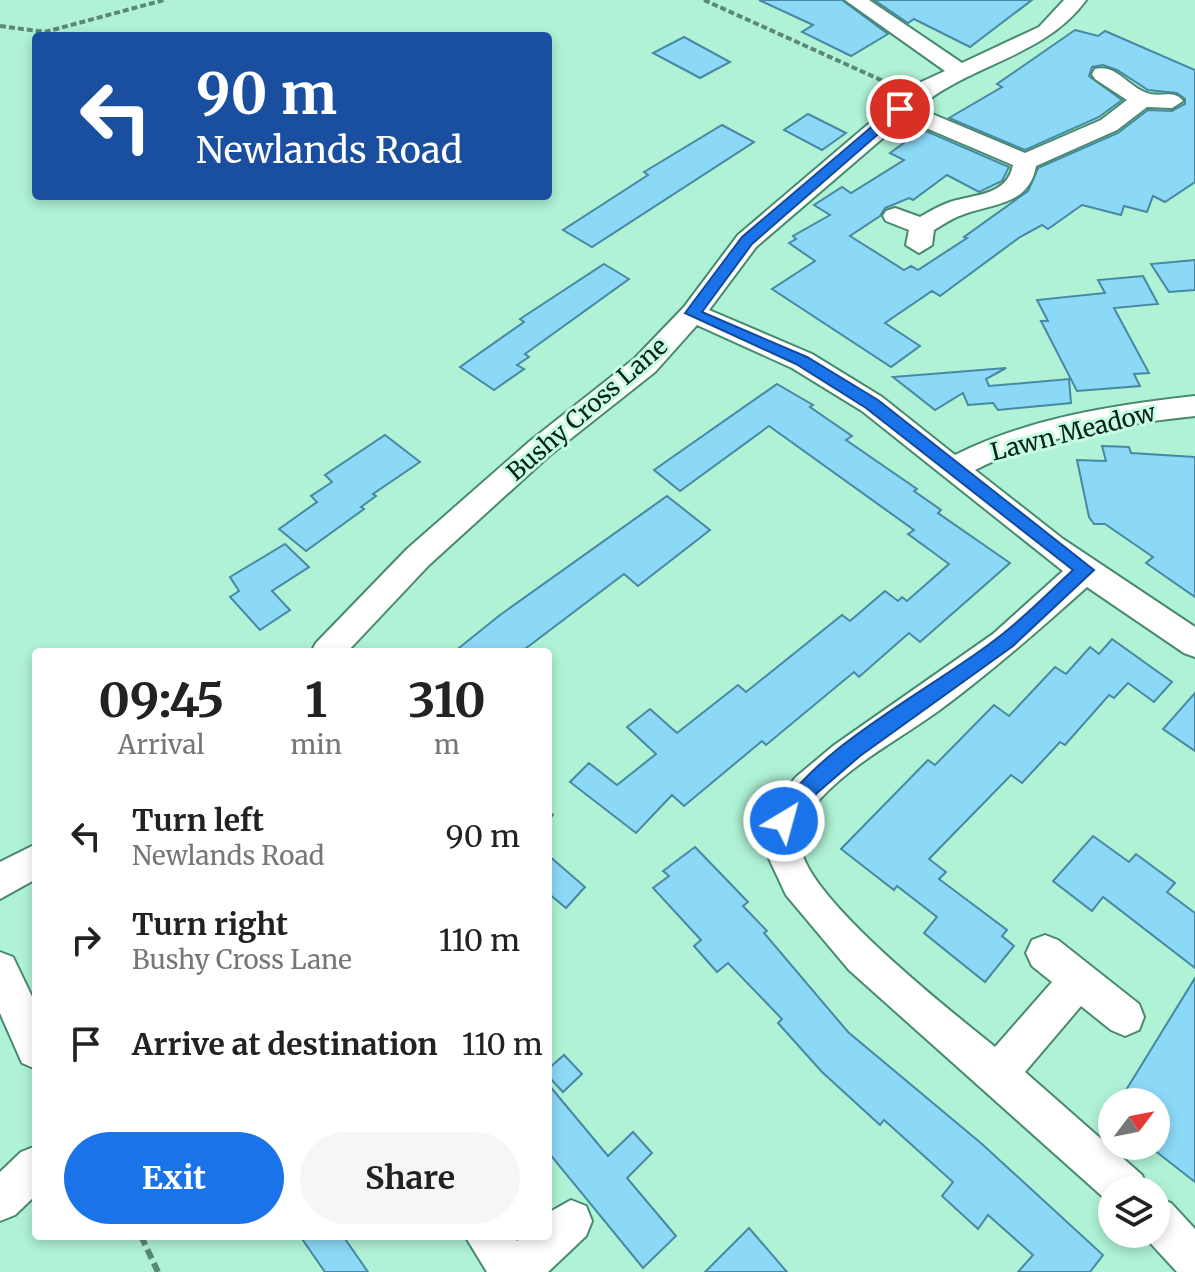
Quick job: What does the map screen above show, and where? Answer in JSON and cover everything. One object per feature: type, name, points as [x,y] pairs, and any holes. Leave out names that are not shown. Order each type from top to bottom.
[{"type":"street","points":[[855,0],[961,72]]},
{"type":"street","name":"Bushy Cross Lane","points":[[331,648],[418,557],[540,448],[645,365],[693,313],[747,241],[909,102],[961,72],[1046,31],[1076,0]]},
{"type":"street","points":[[1103,74],[1142,100],[1172,101]]},
{"type":"street","points":[[1025,162],[1109,125],[1142,100]]},
{"type":"street","points":[[909,102],[1025,162]]},
{"type":"street","points":[[895,216],[920,235],[953,209],[1008,195],[1024,176],[1025,162]]},
{"type":"street","points":[[693,313],[802,361],[872,404],[1085,570],[1195,644]]},
{"type":"street","name":"Lawn Meadow","points":[[954,468],[1030,438],[1128,415],[1195,406]]},
{"type":"street","points":[[1085,570],[1007,641],[854,750],[810,786],[784,821],[781,837],[787,860],[807,896],[892,988],[997,1074],[1111,1176]]},
{"type":"street","points":[[0,882],[32,862]]},
{"type":"street","points":[[1045,953],[1125,1017]]},
{"type":"street","points":[[0,970],[32,1040]]},
{"type":"street","points":[[997,1074],[1079,980]]},
{"type":"street","points":[[0,1200],[32,1171]]},
{"type":"street","points":[[552,1238],[571,1221]]},
{"type":"street","points":[[1170,1233],[1195,1260]]},
{"type":"street","points":[[489,1240],[515,1272],[550,1240]]},
{"type":"path","points":[[0,26],[45,32],[164,0]]},
{"type":"path","points":[[704,0],[909,102]]},
{"type":"path","points":[[143,1240],[158,1272]]},
{"type":"building","points":[[759,0],[842,0],[888,34],[851,56],[802,32],[813,25]]},
{"type":"building","points":[[874,0],[1032,0],[970,47],[914,19],[908,23]]},
{"type":"building","points":[[1075,30],[1098,36],[1105,31],[1195,70],[1195,182],[1165,202],[1153,196],[1147,212],[1124,206],[1121,215],[1082,205],[1048,229],[1042,225],[1020,237],[940,296],[932,291],[885,323],[920,346],[891,367],[772,289],[815,261],[789,243],[796,239],[793,236],[830,215],[814,205],[842,187],[851,193],[904,160],[890,153],[915,135],[926,131],[1009,167],[1002,181],[979,192],[947,175],[913,200],[909,198],[885,208],[880,216],[850,236],[904,270],[911,266],[918,270],[967,238],[964,237],[1028,191],[1038,168],[1118,133],[1148,110],[1172,111],[1185,104],[1185,99],[1177,93],[1148,90],[1117,70],[1103,65],[1092,67],[1089,76],[1122,100],[1099,117],[1025,150],[949,118],[1002,87],[997,84]]},
{"type":"building","points":[[684,37],[730,62],[700,78],[653,53]]},
{"type":"building","points":[[808,114],[846,133],[822,150],[784,130]]},
{"type":"building","points":[[722,125],[754,142],[592,247],[563,230],[648,175],[644,172]]},
{"type":"building","points":[[1195,260],[1195,290],[1169,292],[1151,264]]},
{"type":"building","points":[[604,264],[629,279],[525,354],[529,357],[517,365],[524,369],[494,390],[460,367],[524,322],[520,319]]},
{"type":"building","points":[[1143,276],[1158,304],[1114,308],[1149,373],[1134,374],[1140,386],[1077,391],[1041,321],[1048,321],[1037,300],[1105,293],[1098,280]]},
{"type":"building","points":[[1006,368],[986,379],[989,386],[1069,379],[1071,403],[998,410],[993,403],[968,405],[963,393],[935,410],[893,377]]},
{"type":"building","points":[[777,384],[813,405],[810,407],[852,436],[846,440],[917,489],[914,491],[941,510],[938,513],[1010,563],[920,642],[909,633],[859,677],[854,672],[766,745],[762,741],[684,806],[672,795],[636,833],[570,782],[589,763],[617,785],[656,754],[627,727],[650,709],[677,733],[738,685],[746,692],[842,615],[850,621],[885,591],[898,601],[902,597],[907,601],[949,564],[908,534],[914,530],[769,426],[680,491],[654,470]]},
{"type":"building","points":[[385,435],[420,462],[373,494],[376,496],[361,507],[364,509],[306,551],[279,529],[317,502],[311,496],[332,482],[325,475]]},
{"type":"building","points":[[1102,446],[1129,447],[1131,453],[1195,457],[1195,597],[1146,563],[1153,557],[1105,524],[1094,524],[1089,517],[1077,460],[1106,461]]},
{"type":"building","points":[[667,496],[710,530],[638,586],[624,574],[526,648],[459,648],[500,615]]},
{"type":"building","points":[[285,544],[309,567],[272,591],[290,610],[260,630],[230,597],[239,591],[230,577]]},
{"type":"building","points":[[1112,639],[1172,682],[1154,702],[1128,683],[1114,698],[1109,695],[1065,745],[1060,742],[1022,783],[1011,775],[929,859],[946,872],[939,879],[1007,930],[1002,936],[1014,946],[985,982],[924,933],[937,917],[897,886],[894,890],[841,849],[928,760],[935,765],[994,705],[1009,716],[1055,667],[1066,674],[1090,647],[1099,654]]},
{"type":"building","points":[[1195,693],[1195,751],[1163,729]]},
{"type":"building","points":[[1093,836],[1129,862],[1136,854],[1175,883],[1167,892],[1195,913],[1195,968],[1103,897],[1092,911],[1053,881]]},
{"type":"building","points":[[695,847],[748,902],[743,906],[767,931],[764,933],[848,1032],[982,1144],[1103,1255],[1090,1272],[1018,1272],[1033,1255],[988,1215],[978,1229],[942,1196],[953,1182],[884,1120],[880,1125],[822,1072],[778,1023],[782,1019],[728,963],[717,972],[694,946],[701,940],[653,888],[669,876],[663,871]]},
{"type":"building","points":[[552,858],[585,887],[566,908],[552,896]]},
{"type":"building","points":[[1195,978],[1195,1182],[1167,1160],[1170,1160],[1170,1088],[1127,1088]]},
{"type":"building","points":[[564,1055],[582,1074],[563,1092],[552,1080],[552,1066]]},
{"type":"building","points":[[552,1089],[608,1156],[633,1132],[652,1153],[627,1178],[676,1236],[643,1268],[552,1157]]},
{"type":"building","points":[[749,1228],[787,1272],[705,1272]]},
{"type":"building","points":[[303,1240],[346,1240],[368,1272],[325,1272]]},
{"type":"route","points":[[784,821],[810,786],[854,750],[1007,641],[1085,570],[872,404],[802,361],[693,313],[747,241],[900,109]]}]
